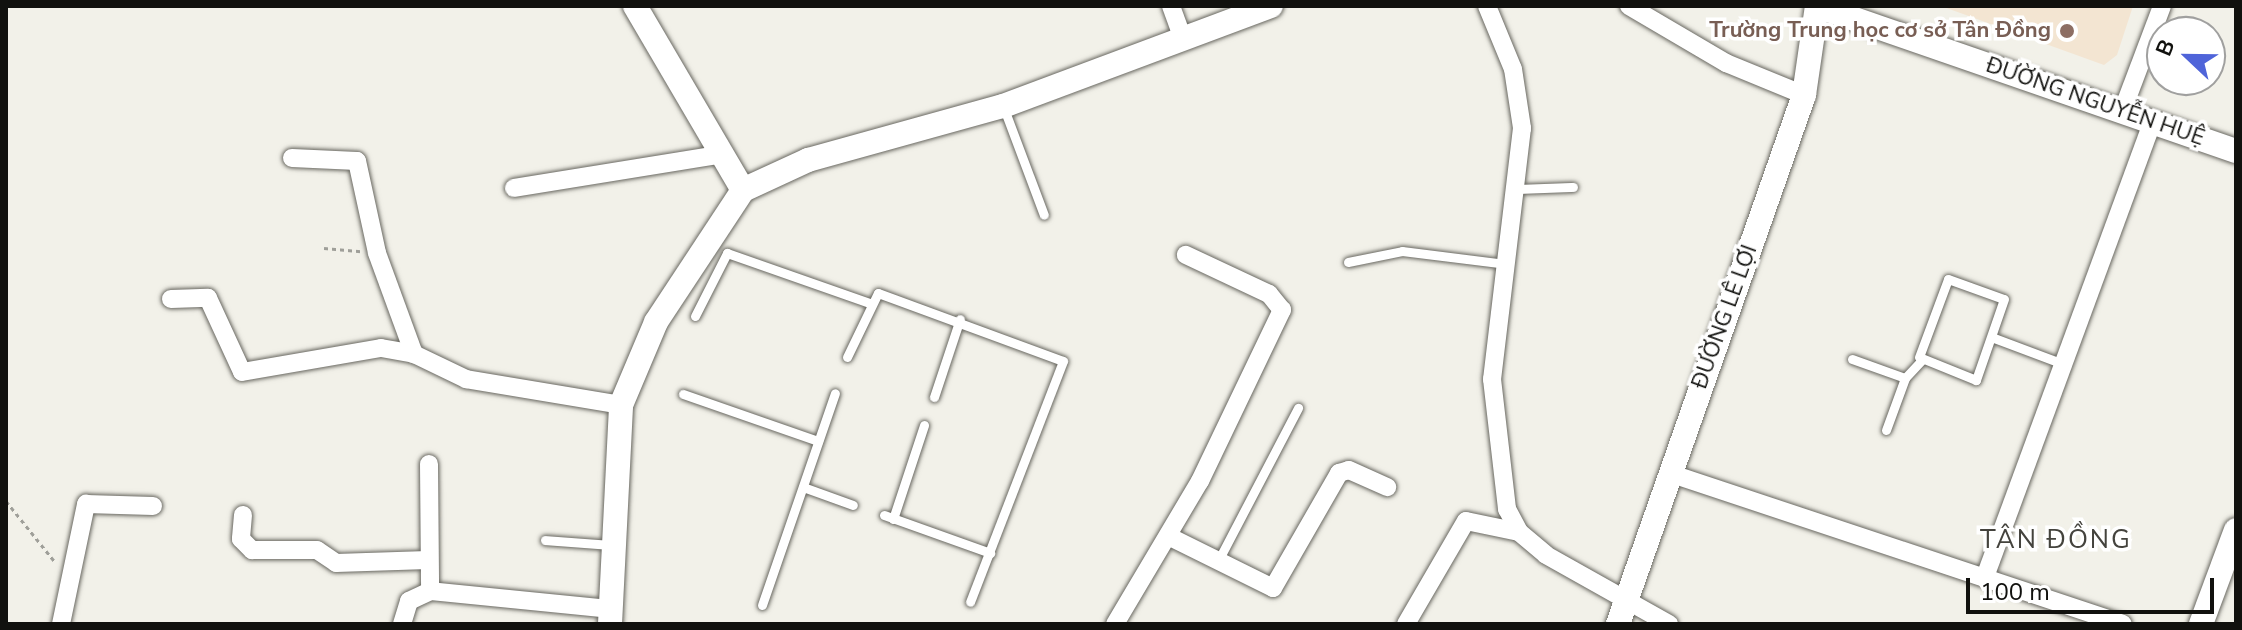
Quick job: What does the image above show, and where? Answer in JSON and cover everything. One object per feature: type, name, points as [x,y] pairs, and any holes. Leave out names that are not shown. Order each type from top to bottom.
[{"type":"street","points":[[635,6],[717,155],[743,190]]},
{"type":"street","points":[[1171,6],[1183,39]]},
{"type":"street","points":[[402,624],[409,601],[430,591],[610,616],[610,545],[621,405],[656,322],[743,190],[808,160],[1003,106],[1271,6]]},
{"type":"street","points":[[1487,6],[1513,69],[1522,128],[1492,379],[1497,464],[1519,532]]},
{"type":"street","points":[[1629,6],[1726,63],[1804,95]]},
{"type":"street","name":"ĐƯỜNG LÊ LỢI","points":[[1618,624],[1804,95],[1817,6]]},
{"type":"street","name":"ĐƯỜNG NGUYỄN HUỆ","points":[[1817,6],[2236,151]]},
{"type":"street","points":[[2122,112],[2162,6]]},
{"type":"street","points":[[1985,577],[2152,122]]},
{"type":"street","points":[[514,188],[717,155]]},
{"type":"street","points":[[292,158],[357,161],[377,253],[414,354]]},
{"type":"street","points":[[1115,624],[1170,537],[1282,310],[1269,294],[1186,255]]},
{"type":"street","points":[[171,299],[208,298],[242,372],[352,348],[414,354],[466,379],[621,405]]},
{"type":"street","points":[[429,464],[430,591]]},
{"type":"street","points":[[1170,537],[1273,588],[1339,473],[1349,470],[1387,487]]},
{"type":"street","points":[[1669,473],[2122,624]]},
{"type":"street","points":[[61,624],[86,504],[153,506]]},
{"type":"street","points":[[243,515],[241,539],[252,550],[317,550],[336,563],[428,560]]},
{"type":"street","points":[[1406,624],[1466,521],[1519,532],[1546,555],[1627,597],[1669,624]]},
{"type":"street","points":[[2201,624],[2236,530]]},
{"type":"lane","points":[[1003,106],[1044,215]]},
{"type":"lane","points":[[1515,189],[1573,187]]},
{"type":"lane","points":[[1348,262],[1402,251],[1507,264]]},
{"type":"lane","points":[[695,316],[727,253],[870,303]]},
{"type":"lane","points":[[1948,279],[2004,299],[1994,338],[1976,380],[1922,360],[1918,351],[1948,279]]},
{"type":"lane","points":[[847,357],[870,303],[888,293],[1063,361],[970,602]]},
{"type":"lane","points":[[934,397],[960,319]]},
{"type":"lane","points":[[1994,338],[2063,364]]},
{"type":"lane","points":[[1852,359],[1905,378]]},
{"type":"lane","points":[[1886,430],[1905,378],[1922,360]]},
{"type":"lane","points":[[762,605],[835,393]]},
{"type":"lane","points":[[683,394],[818,441]]},
{"type":"lane","points":[[1218,561],[1298,408]]},
{"type":"lane","points":[[924,425],[888,517],[990,553]]},
{"type":"lane","points":[[803,487],[853,505]]},
{"type":"lane","points":[[545,540],[610,545]]},
{"type":"path","points":[[324,248],[377,253]]},
{"type":"path","points":[[6,501],[70,581]]},
{"type":"shaded area","name":"Trường Trung học cơ sở Tân Đồng","points":[[1941,6],[2133,6],[2117,55],[2104,65]]},
{"type":"place","name":"Trường Trung học cơ sở Tân Đồng","points":[[2067,31]]},
{"type":"district","name":"TÂN ĐỒNG","points":[[2056,540]]}]
